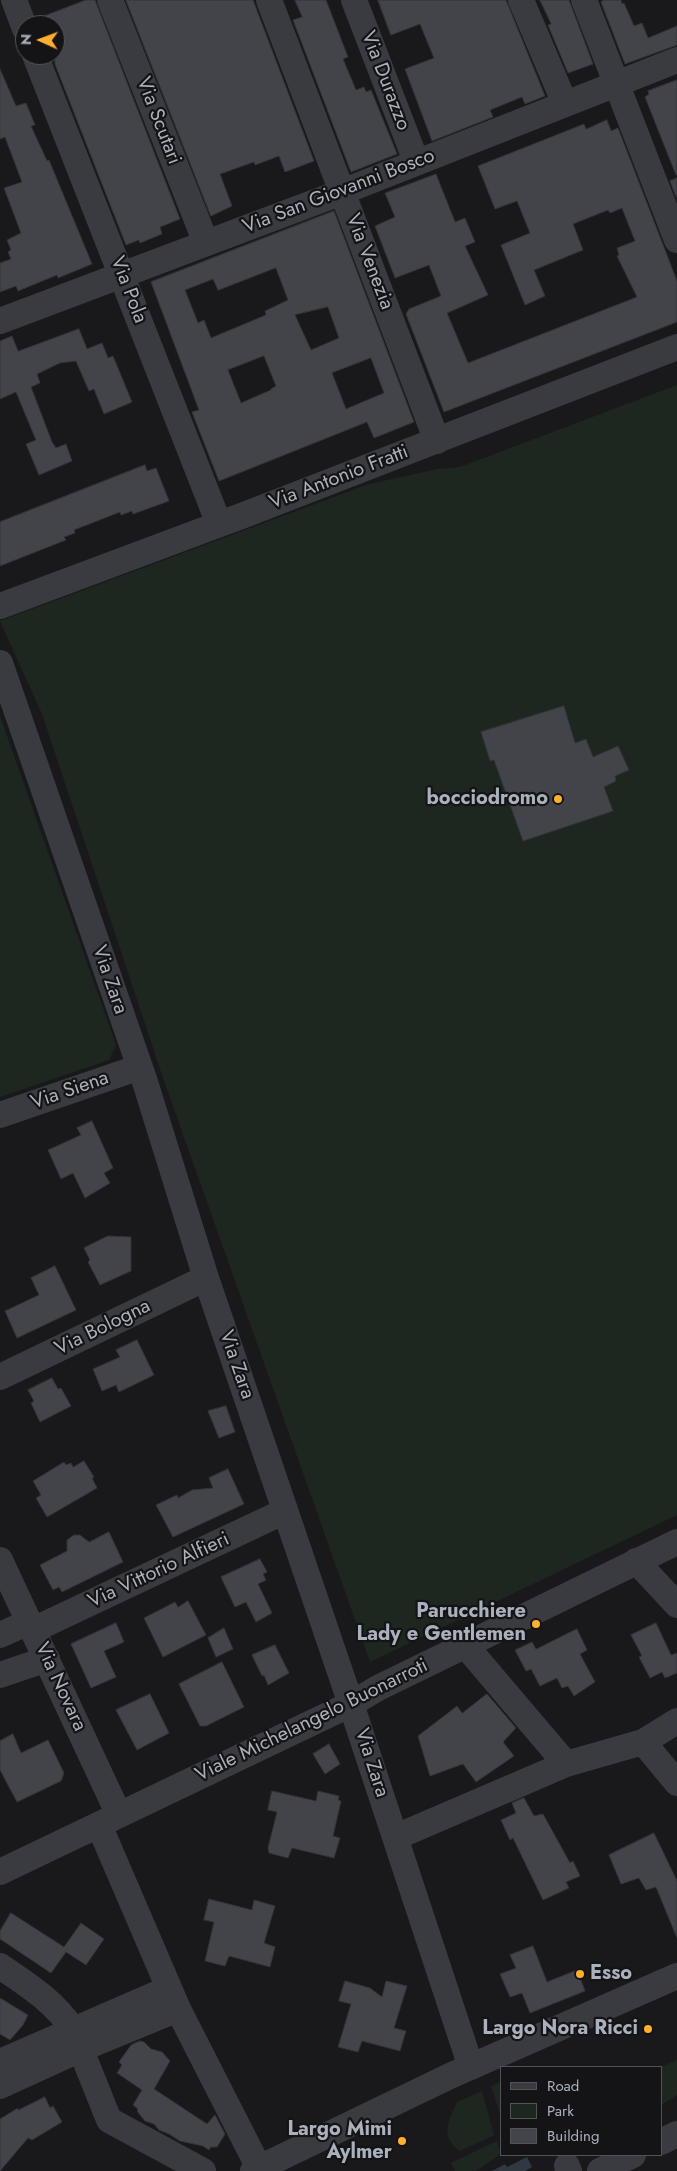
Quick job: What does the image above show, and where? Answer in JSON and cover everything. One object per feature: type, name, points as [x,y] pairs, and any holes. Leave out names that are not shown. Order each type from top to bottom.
[{"type":"street","points":[[0,2],[6,0]]},
{"type":"street","points":[[14,0],[20,15]]},
{"type":"street","name":"Via Scutari","points":[[110,0],[206,243]]},
{"type":"street","name":"Via Venezia","points":[[269,0],[437,441]]},
{"type":"street","name":"Via Durazzo","points":[[354,0],[416,161]]},
{"type":"street","points":[[521,0],[565,104]]},
{"type":"street","points":[[584,0],[677,240]]},
{"type":"street","name":"Via San Giovanni Bosco","points":[[0,322],[122,274],[342,192],[416,161],[677,60]]},
{"type":"street","name":"Via Pola","points":[[39,65],[219,524]]},
{"type":"street","name":"Via Antonio Fratti","points":[[0,606],[437,441],[677,347]]},
{"type":"street","name":"Via Zara","points":[[0,664],[140,1067],[206,1278],[396,1837],[471,2067]]},
{"type":"street","name":"Via Siena","points":[[0,1116],[140,1067]]},
{"type":"street","name":"Via Bologna","points":[[0,1377],[206,1278]]},
{"type":"street","name":"Via Vittorio Alfieri","points":[[0,1635],[32,1626],[285,1511]]},
{"type":"street","name":"Viale Michelangelo Buonarroti","points":[[0,1872],[351,1704],[378,1688],[677,1542]]},
{"type":"street","name":"Via Novara","points":[[0,1560],[47,1659],[109,1820],[173,1999],[256,2169]]},
{"type":"street","points":[[636,1561],[677,1605]]},
{"type":"street","points":[[465,1645],[566,1764]]},
{"type":"street","points":[[0,1675],[47,1659]]},
{"type":"street","points":[[396,1837],[566,1764],[642,1742],[677,1721]]},
{"type":"street","points":[[642,1742],[677,1783]]},
{"type":"street","points":[[0,1966],[42,1994],[66,2018],[77,2040],[109,2120],[203,2171]]},
{"type":"street","points":[[256,2169],[471,2067],[677,1976]]},
{"type":"street","points":[[0,2062],[77,2040],[173,1999]]},
{"type":"street","points":[[0,2086],[77,2040]]},
{"type":"street","points":[[662,2142],[677,2134]]},
{"type":"street","points":[[600,2171],[633,2159]]},
{"type":"green space","points":[[677,385],[677,1515],[370,1662],[162,1075],[42,714],[0,621],[369,484],[438,469],[460,467]]},
{"type":"green space","points":[[0,716],[116,1045],[109,1060],[0,1097]]},
{"type":"green space","points":[[677,2060],[677,2095],[662,2104],[662,2067]]},
{"type":"green space","points":[[500,2082],[500,2113],[491,2086]]},
{"type":"green space","points":[[482,2091],[494,2135],[460,2151],[454,2146],[448,2134],[451,2115],[457,2102]]},
{"type":"green space","points":[[497,2141],[500,2152],[498,2156],[476,2171],[455,2171],[451,2163]]},
{"type":"shaded area","points":[[527,2157],[532,2167],[525,2171],[492,2171],[505,2164],[507,2167]]},
{"type":"building","points":[[86,0],[95,0],[180,219],[160,227],[162,234],[140,243],[139,240],[126,245],[55,65],[65,65],[65,15],[47,15]]},
{"type":"building","points":[[126,0],[253,0],[314,161],[285,172],[279,156],[255,165],[254,162],[220,174],[232,206],[211,216]]},
{"type":"building","points":[[295,0],[326,0],[348,57],[343,59],[356,90],[364,87],[366,92],[371,90],[397,154],[351,172],[293,20],[302,17]]},
{"type":"building","points":[[378,0],[506,0],[545,96],[525,104],[522,97],[490,110],[493,117],[432,141],[405,69],[434,58],[420,24],[391,35]]},
{"type":"building","points":[[540,0],[569,0],[593,64],[568,73],[548,25],[551,24]]},
{"type":"building","points":[[604,0],[621,0],[634,26],[642,23],[648,38],[677,26],[677,45],[625,64],[601,2]]},
{"type":"building","points":[[0,69],[16,106],[26,103],[35,125],[31,126],[47,161],[49,160],[92,264],[58,278],[57,275],[18,291],[16,286],[0,292],[0,263],[11,259],[8,252],[11,250],[7,240],[21,233],[4,188],[22,182],[5,137],[0,139]]},
{"type":"building","points":[[677,80],[676,175],[645,97],[649,94],[648,91]]},
{"type":"building","points":[[607,120],[611,131],[618,128],[677,281],[677,322],[444,412],[406,314],[409,309],[441,296],[429,265],[395,278],[375,226],[395,217],[385,193],[436,174],[455,222],[465,218],[475,242],[465,246],[488,295],[447,313],[468,363],[637,297],[617,256],[619,255],[617,248],[635,241],[622,208],[610,213],[608,210],[573,224],[583,250],[534,270],[545,296],[525,305],[501,245],[530,233],[517,201],[495,209],[478,166],[584,124],[586,129]]},
{"type":"building","points":[[677,178],[677,197],[676,197],[670,181]]},
{"type":"building","points":[[334,211],[414,422],[374,438],[367,422],[219,481],[192,412],[199,410],[151,282]],"holes":[[[276,268],[288,300],[265,311],[266,315],[211,338],[204,320],[198,323],[185,290],[213,279],[218,290]],[[328,307],[339,338],[311,350],[295,315]],[[264,356],[276,386],[241,403],[228,370]],[[371,358],[384,393],[346,409],[332,373]]]},
{"type":"building","points":[[79,329],[87,349],[102,343],[108,358],[113,356],[132,402],[104,414],[94,389],[89,391],[76,361],[60,363],[37,374],[40,383],[31,387],[52,442],[56,448],[66,444],[72,461],[39,475],[26,444],[36,440],[16,392],[0,399],[0,341],[12,336],[18,351]]},
{"type":"building","points":[[145,465],[147,471],[156,468],[169,501],[133,514],[132,511],[121,515],[120,512],[74,530],[75,533],[64,537],[66,540],[0,566],[0,522]]},
{"type":"building","name":"bocciodromo","points":[[564,706],[575,743],[586,739],[593,757],[618,746],[629,770],[615,776],[616,781],[604,787],[613,811],[523,841],[494,760],[490,761],[481,732]]},
{"type":"building","points":[[92,1121],[113,1168],[104,1173],[110,1183],[85,1198],[73,1173],[61,1179],[48,1150],[81,1135],[77,1128]]},
{"type":"building","points":[[108,1236],[131,1237],[131,1271],[100,1285],[88,1262],[90,1260],[84,1248]]},
{"type":"building","points":[[55,1266],[76,1310],[17,1338],[5,1311],[39,1295],[31,1278]]},
{"type":"building","points":[[137,1340],[154,1375],[119,1392],[116,1385],[102,1391],[93,1369],[120,1357],[116,1350]]},
{"type":"building","points":[[52,1378],[58,1389],[61,1388],[71,1406],[40,1422],[31,1403],[34,1401],[28,1390]]},
{"type":"building","points":[[226,1406],[235,1432],[219,1438],[208,1411]]},
{"type":"building","points":[[84,1461],[94,1477],[92,1478],[97,1488],[47,1517],[36,1498],[41,1495],[33,1481],[64,1462],[66,1465],[71,1463],[73,1467]]},
{"type":"building","points":[[228,1469],[244,1504],[173,1537],[156,1505],[177,1495],[178,1498],[192,1490],[213,1488],[209,1478]]},
{"type":"building","points":[[109,1532],[123,1562],[62,1592],[59,1587],[53,1590],[40,1565],[67,1551],[67,1540],[74,1535],[80,1535],[89,1542]]},
{"type":"building","points":[[260,1559],[267,1572],[263,1574],[266,1580],[258,1584],[272,1613],[256,1622],[246,1602],[235,1607],[221,1577]]},
{"type":"building","points":[[188,1601],[206,1635],[163,1657],[144,1618],[175,1602],[178,1607]]},
{"type":"building","points":[[116,1623],[124,1642],[104,1651],[116,1677],[91,1688],[71,1644]]},
{"type":"building","points":[[656,1623],[671,1655],[677,1653],[677,1673],[665,1678],[662,1672],[650,1678],[639,1657],[642,1656],[631,1635]]},
{"type":"building","points":[[224,1628],[233,1649],[216,1657],[208,1638]]},
{"type":"building","points":[[577,1629],[587,1650],[580,1654],[595,1682],[574,1696],[568,1686],[562,1688],[557,1678],[540,1686],[531,1669],[526,1671],[515,1650],[532,1642],[536,1649]]},
{"type":"building","points":[[275,1645],[289,1673],[268,1685],[252,1655]]},
{"type":"building","points":[[222,1662],[244,1707],[206,1726],[200,1726],[179,1684]]},
{"type":"building","points":[[150,1694],[169,1733],[137,1750],[116,1710]]},
{"type":"building","points":[[487,1694],[516,1728],[503,1742],[514,1756],[476,1782],[463,1764],[430,1776],[418,1736],[457,1706],[462,1713]]},
{"type":"building","points":[[13,1734],[21,1753],[48,1740],[64,1773],[61,1781],[17,1802],[0,1770],[0,1741]]},
{"type":"building","points":[[329,1744],[340,1764],[325,1774],[313,1754]]},
{"type":"building","points":[[272,1791],[316,1801],[318,1791],[339,1796],[338,1800],[341,1801],[333,1836],[340,1838],[334,1858],[292,1848],[288,1858],[269,1853],[268,1848],[277,1812],[268,1810]]},
{"type":"building","points":[[524,1798],[534,1816],[543,1814],[570,1863],[573,1861],[580,1876],[566,1882],[569,1888],[543,1900],[513,1838],[510,1840],[501,1820],[516,1813],[512,1803]]},
{"type":"building","points":[[654,1833],[677,1881],[677,1938],[656,1887],[646,1890],[639,1878],[621,1884],[609,1855]]},
{"type":"building","points":[[209,1899],[252,1910],[254,1900],[275,1906],[264,1943],[275,1947],[270,1967],[229,1956],[225,1966],[205,1961],[214,1922],[204,1920]]},
{"type":"building","points":[[11,1913],[64,1947],[81,1923],[104,1939],[86,1965],[66,1952],[51,1973],[0,1939],[0,1931]]},
{"type":"building","points":[[533,1946],[547,1982],[577,1970],[585,1991],[530,2013],[522,1993],[510,1997],[500,1974],[516,1968],[510,1955]]},
{"type":"building","points":[[345,1981],[370,1988],[382,1997],[386,1981],[407,1986],[394,2028],[406,2031],[400,2051],[362,2041],[358,2052],[338,2047],[351,2004],[339,2001]]},
{"type":"building","points":[[0,1998],[28,2015],[23,2025],[10,2040],[0,2034]]},
{"type":"building","points":[[140,2041],[144,2042],[151,2049],[162,2052],[170,2061],[154,2089],[207,2124],[215,2115],[225,2134],[217,2147],[211,2147],[209,2150],[203,2146],[180,2141],[159,2130],[154,2124],[145,2121],[137,2111],[138,2109],[133,2105],[142,2090],[117,2073],[122,2065],[119,2062],[131,2045]]},
{"type":"building","points":[[45,2097],[50,2108],[53,2106],[62,2122],[32,2140],[28,2138],[0,2171],[0,2119],[18,2108],[18,2110]]},
{"type":"place","name":"bocciodromo","points":[[558,799]]},
{"type":"place","name":"Parucchiere Lady e Gentlemen","points":[[536,1624]]},
{"type":"place","name":"Esso","points":[[580,1974]]},
{"type":"place","name":"Largo Nora Ricci","points":[[648,2029]]},
{"type":"place","name":"Largo Mimi Aylmer","points":[[402,2141]]}]
